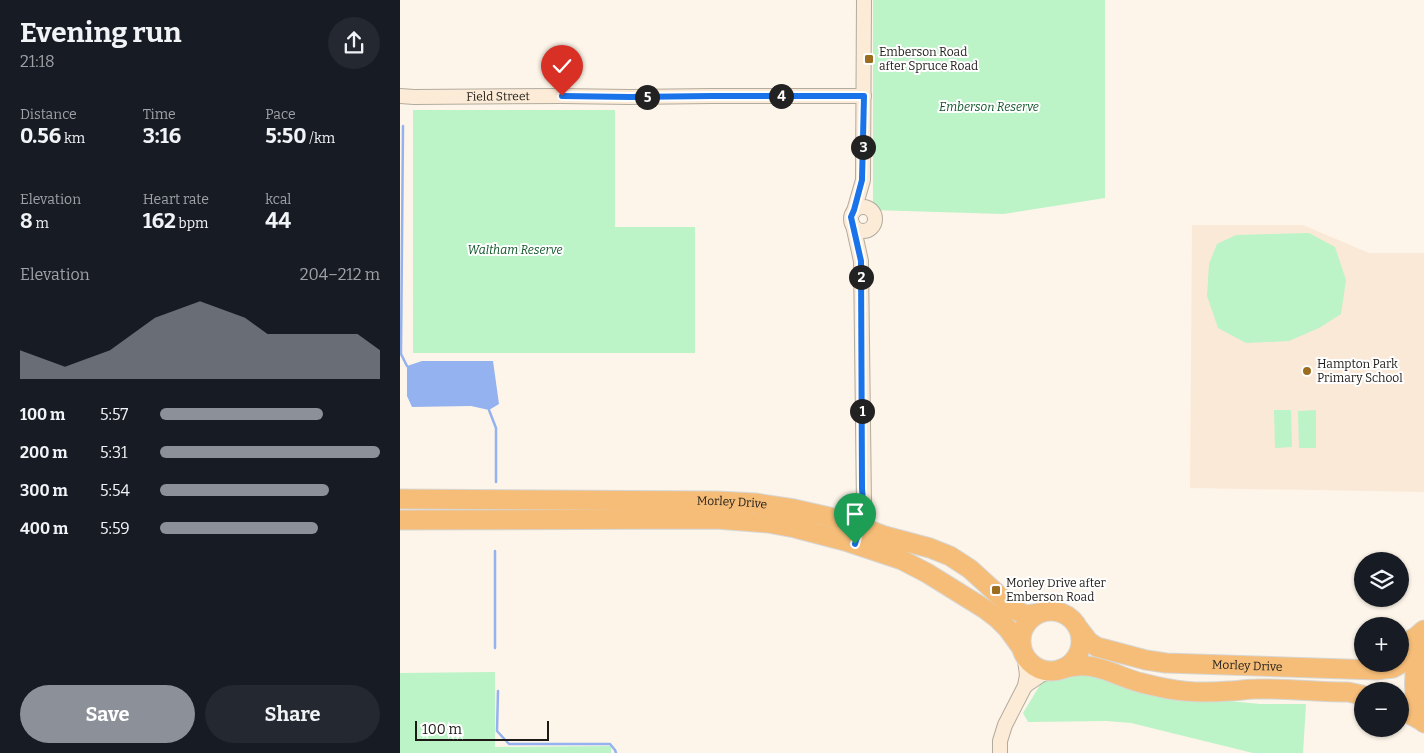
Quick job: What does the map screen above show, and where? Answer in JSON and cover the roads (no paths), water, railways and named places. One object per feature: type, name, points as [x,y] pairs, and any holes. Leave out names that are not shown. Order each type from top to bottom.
[{"type":"highway","name":"Morley Drive","points":[[400,499],[726,502],[755,503],[794,508],[853,534],[927,572],[998,618],[1023,650]]},
{"type":"highway","name":"Morley Drive","points":[[400,520],[716,519],[885,536],[930,548],[950,556],[970,569],[1015,610],[1026,614],[1038,614]]},
{"type":"highway","points":[[1047,611],[1057,611],[1066,614],[1074,620],[1081,638],[1077,657],[1070,664],[1056,670],[1041,669],[1032,664],[1023,650],[1021,637],[1024,628],[1030,619],[1038,614],[1047,611]]},
{"type":"highway","name":"Morley Drive","points":[[1079,629],[1089,642],[1097,647],[1146,660],[1166,663],[1376,670],[1393,668],[1422,650]]},
{"type":"highway","points":[[1409,641],[1424,630]]},
{"type":"highway","points":[[1422,650],[1416,668],[1414,690],[1423,722]]},
{"type":"highway","points":[[1321,668],[1354,665]]},
{"type":"highway","name":"Morley Drive","points":[[1056,670],[1069,667],[1097,666],[1136,682],[1174,691],[1208,692],[1264,689],[1354,693]]},
{"type":"highway","points":[[1409,713],[1423,722]]},
{"type":"street","points":[[853,534],[854,504],[862,488],[861,261],[854,218],[862,180],[864,0]]},
{"type":"street","name":"Field Street","points":[[400,96],[864,96]]},
{"type":"street","points":[[861,261],[875,219],[870,209],[862,180]]},
{"type":"street","points":[[854,218],[863,207],[870,209]]},
{"type":"street","points":[[854,218],[860,230],[866,230],[871,227]]},
{"type":"street","points":[[1000,753],[1000,741],[1005,725],[1025,686],[1027,675],[1023,650]]},
{"type":"street","points":[[1025,686],[1041,675],[1056,670]]},
{"type":"water","points":[[422,361],[493,361],[499,404],[489,410],[471,406],[412,407],[407,396],[407,366]]},
{"type":"waterway","points":[[403,126],[401,354],[407,366]]},
{"type":"waterway","points":[[489,410],[496,428],[496,482]]},
{"type":"waterway","points":[[495,551],[495,648]]},
{"type":"waterway","points":[[498,691],[497,731],[509,744],[610,744],[616,753]]},
{"type":"place","name":"Emberson Road after Spruce Road","points":[[869,59]]},
{"type":"place","name":"Hampton Park Primary School","points":[[1307,371]]},
{"type":"place","name":"Morley Drive after Emberson Road","points":[[996,590]]},
{"type":"park label","name":"Emberson Reserve","points":[[989,107]]},
{"type":"park label","name":"Waltham Reserve","points":[[515,250]]}]
